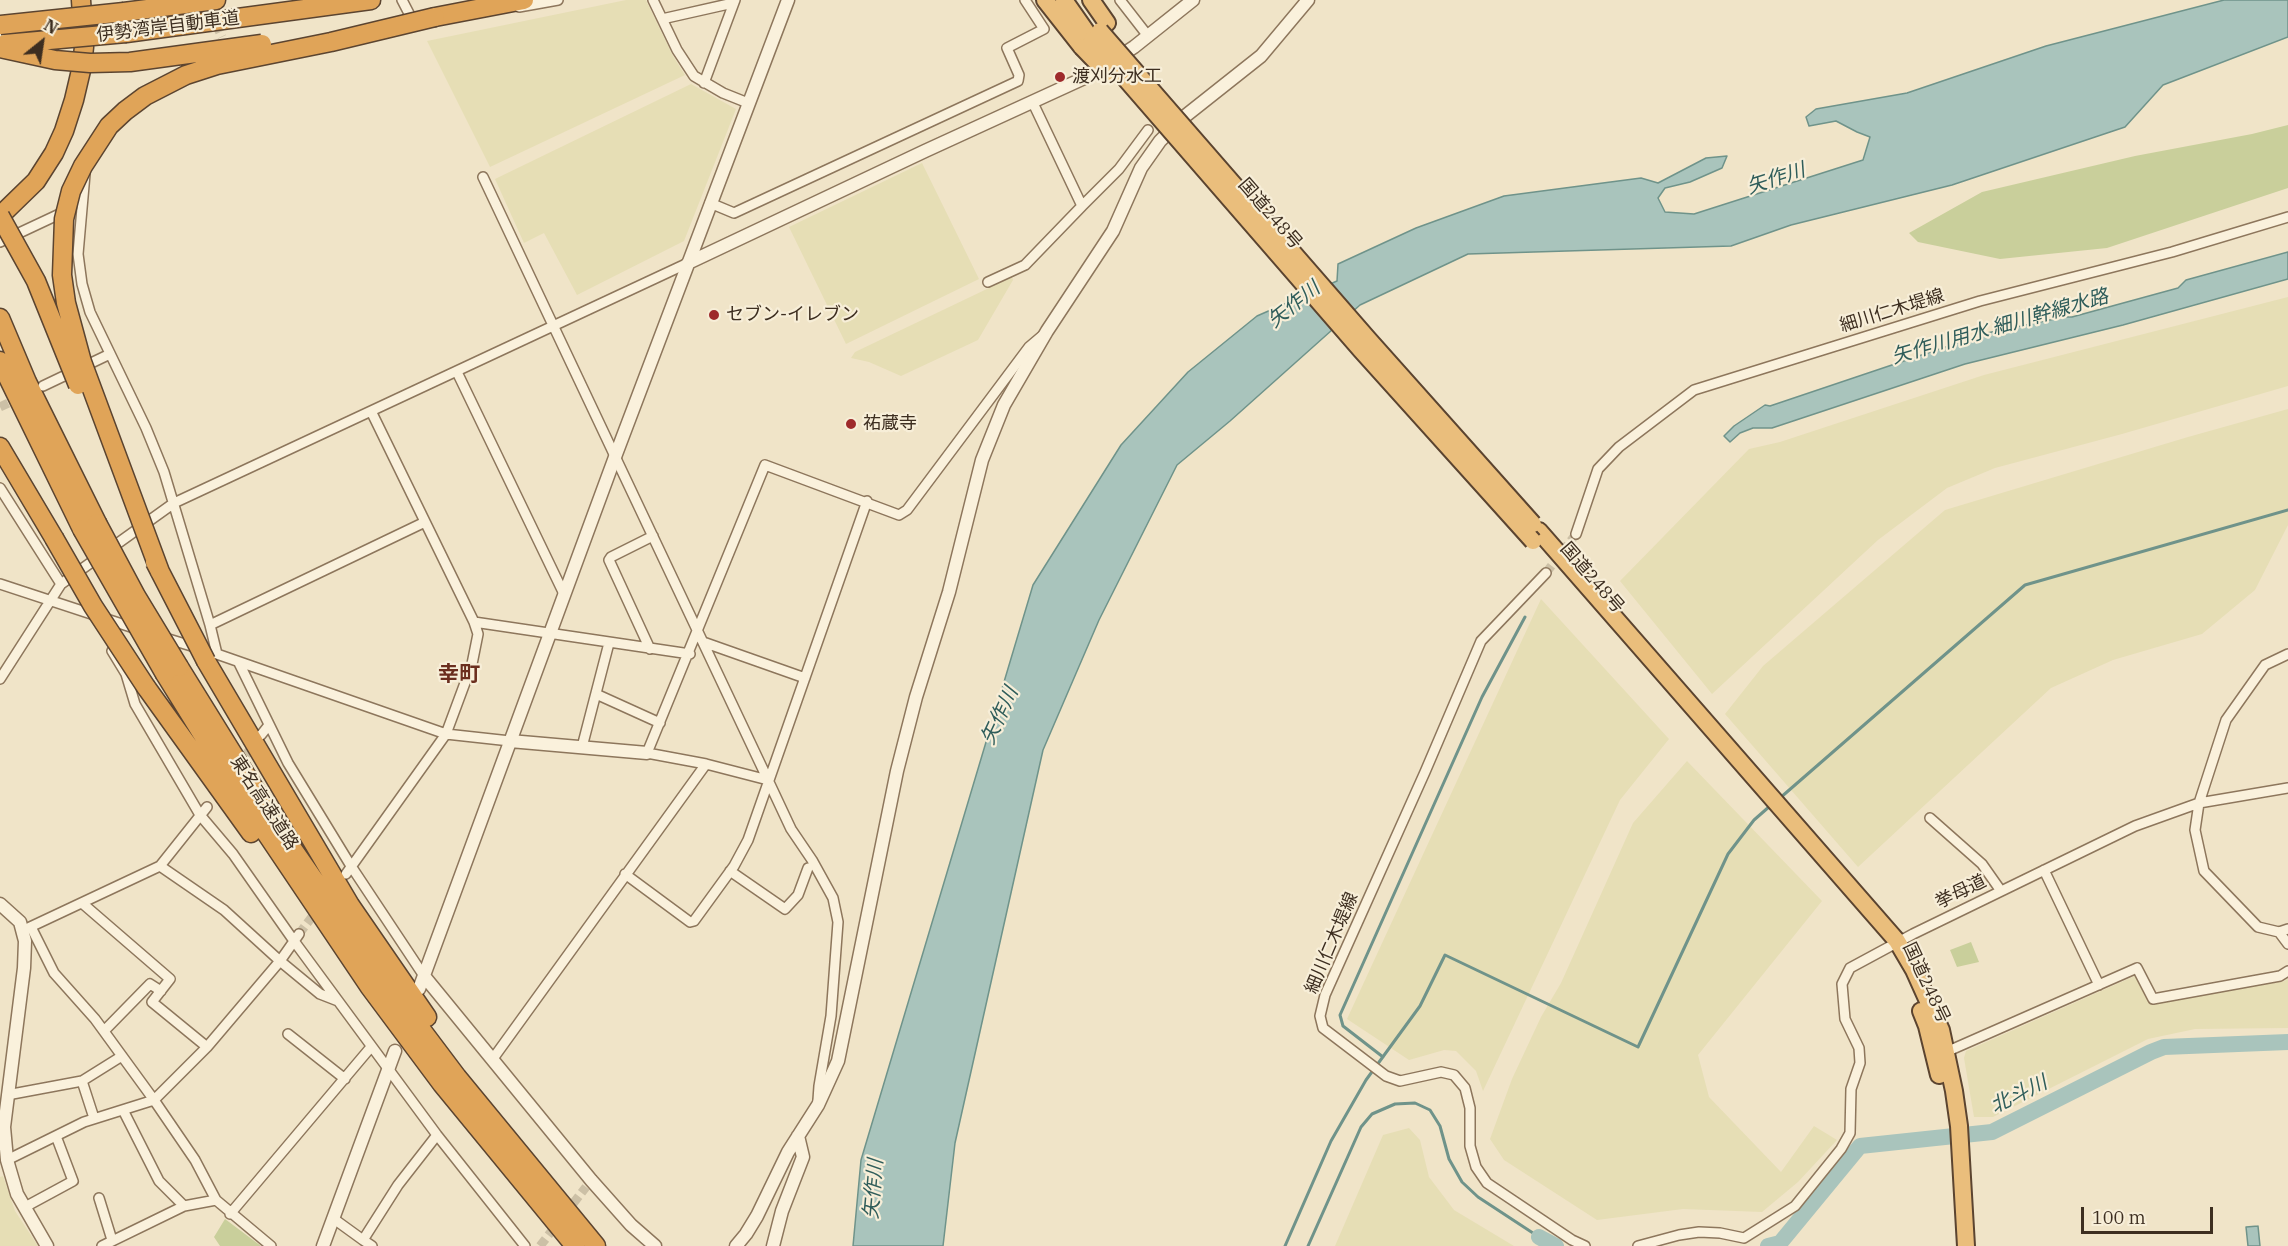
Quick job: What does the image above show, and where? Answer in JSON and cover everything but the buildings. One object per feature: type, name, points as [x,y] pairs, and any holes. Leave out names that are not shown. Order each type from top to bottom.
[{"type":"highway","points":[[81,0],[84,47],[82,66],[64,131],[36,180],[0,216],[36,281],[130,510],[160,572],[212,658],[350,905],[533,1172]]},
{"type":"highway","name":"伊勢湾岸自動車道","points":[[0,25],[216,0]]},
{"type":"highway","name":"伊勢湾岸自動車道","points":[[0,47],[126,33],[371,0]]},
{"type":"highway","points":[[0,47],[55,60],[90,63],[130,62],[435,17],[524,0]]},
{"type":"highway","points":[[1045,0],[1095,35]]},
{"type":"highway","name":"国道248号","points":[[1064,0],[1166,123],[1361,350],[1536,536]]},
{"type":"highway","name":"国道248号","points":[[1077,0],[1095,35],[1145,72],[1145,81],[1536,536],[1914,970],[1941,1030],[1954,1091],[1955,1145],[1966,1246]]},
{"type":"highway","points":[[1091,0],[1095,35]]},
{"type":"highway","points":[[160,572],[82,362],[66,303],[62,275],[64,219],[71,191],[83,166],[109,126],[125,111],[145,96],[186,75],[217,65],[331,42],[435,17]]},
{"type":"highway","name":"東名高速道路","points":[[0,318],[90,526]]},
{"type":"highway","name":"東名高速道路","points":[[0,361],[90,526],[272,844],[369,986],[442,1084],[575,1246]]},
{"type":"highway","points":[[0,434],[42,518]]},
{"type":"highway","points":[[0,447],[93,606],[146,687],[229,804],[369,986]]},
{"type":"highway","name":"東名高速道路","points":[[172,670],[375,967],[457,1077],[596,1246]]},
{"type":"highway","name":"国道248号","points":[[1893,944],[1927,1026],[1954,1127]]},
{"type":"highway","name":"国道248号","points":[[1955,1145],[1955,1246]]},
{"type":"street","points":[[402,0],[416,27]]},
{"type":"street","points":[[212,658],[210,625],[174,503],[146,428],[90,312],[82,284],[78,254],[82,203],[92,145],[106,124],[126,105],[163,82],[233,58],[558,0]]},
{"type":"street","points":[[653,0],[677,50],[694,76],[748,104]]},
{"type":"street","points":[[418,989],[710,203],[788,0]]},
{"type":"street","points":[[710,203],[734,213],[1018,81],[1019,75],[1007,48],[1044,28],[1025,0]]},
{"type":"street","points":[[1120,0],[1148,36]]},
{"type":"street","points":[[0,679],[61,584],[174,503],[1093,74],[1148,36],[1193,0]]},
{"type":"street","points":[[736,1246],[752,1224],[798,1137],[819,1105],[838,1061],[897,771],[916,697],[949,592],[982,460],[1004,405],[1047,331],[1113,231],[1142,168],[1160,141],[1184,117],[1260,56],[1308,0]]},
{"type":"street","points":[[662,19],[734,2]]},
{"type":"street","points":[[704,83],[734,2]]},
{"type":"street","points":[[222,37],[233,58]]},
{"type":"street","points":[[1032,103],[1082,206]]},
{"type":"street","points":[[988,282],[1025,265],[1119,169],[1148,130]]},
{"type":"street","points":[[483,177],[791,829],[829,890],[838,922],[831,1016],[819,1086],[819,1105]]},
{"type":"street","points":[[0,242],[82,203]]},
{"type":"street","name":"細川仁木堤線","points":[[1576,534],[1598,469],[1619,447],[1695,390],[1980,301],[2172,252],[2288,217]]},
{"type":"street","points":[[647,753],[690,654],[765,465],[867,501],[899,515],[907,510],[1029,347],[1047,331]]},
{"type":"street","points":[[43,386],[110,354]]},
{"type":"street","points":[[457,372],[564,594]]},
{"type":"street","points":[[348,870],[446,734],[476,649],[478,634],[371,411]]},
{"type":"street","points":[[0,488],[61,584]]},
{"type":"street","points":[[625,874],[690,921],[694,921],[730,870],[748,840],[867,501]]},
{"type":"street","points":[[210,625],[424,522]]},
{"type":"street","points":[[650,649],[609,560],[610,557],[653,536]]},
{"type":"street","name":"細川仁木堤線","points":[[1546,573],[1481,640],[1425,772],[1325,995],[1320,1016],[1323,1028],[1386,1076],[1400,1081],[1441,1072],[1454,1075],[1466,1088],[1470,1108],[1470,1146],[1476,1167],[1487,1183],[1572,1240],[1585,1246]]},
{"type":"street","points":[[0,584],[212,658],[239,663],[446,734],[647,753],[706,764],[768,780]]},
{"type":"street","points":[[88,613],[126,674],[135,704],[200,815],[297,937],[371,1047],[525,1246]]},
{"type":"street","points":[[474,622],[690,654]]},
{"type":"street","points":[[702,642],[805,678]]},
{"type":"street","points":[[582,747],[609,643]]},
{"type":"street","points":[[2288,654],[2265,665],[2226,720],[2199,804],[2194,830],[2204,871],[2258,927],[2284,930],[2288,944]]},
{"type":"street","points":[[239,663],[288,763],[348,870],[424,976],[588,1183],[654,1246]]},
{"type":"street","points":[[596,694],[660,723]]},
{"type":"street","points":[[261,735],[269,725]]},
{"type":"street","points":[[492,1060],[706,764]]},
{"type":"street","name":"挙母道","points":[[1742,1242],[1762,1226],[1795,1206],[1841,1149],[1850,1132],[1851,1089],[1860,1063],[1859,1048],[1845,1019],[1842,984],[1850,969],[1893,944],[2135,826],[2199,804],[2288,788]]},
{"type":"street","points":[[27,928],[160,866],[207,807]]},
{"type":"street","points":[[1930,818],[1982,864],[2001,891]]},
{"type":"street","points":[[160,866],[224,910],[279,961],[320,994],[338,1001]]},
{"type":"street","points":[[730,870],[785,909],[798,895],[808,868]]},
{"type":"street","points":[[2044,870],[2099,985]]},
{"type":"street","points":[[82,903],[170,979],[152,1002],[207,1047]]},
{"type":"street","points":[[0,904],[27,928],[54,973],[104,1031],[195,1160],[216,1200],[271,1246]]},
{"type":"street","points":[[27,928],[24,968],[2,1128],[7,1160],[17,1194],[47,1246]]},
{"type":"street","points":[[7,1160],[94,1118],[154,1100],[207,1047],[297,937]]},
{"type":"street","points":[[1946,1052],[2137,968],[2153,999],[2280,976],[2288,971]]},
{"type":"street","points":[[104,1031],[150,984],[161,991]]},
{"type":"street","points":[[288,1034],[345,1079]]},
{"type":"street","points":[[230,1214],[371,1047]]},
{"type":"street","points":[[323,1246],[395,1051]]},
{"type":"street","points":[[7,1095],[82,1081],[122,1056]]},
{"type":"street","points":[[82,1081],[94,1118]]},
{"type":"street","points":[[123,1110],[159,1181],[184,1206]]},
{"type":"street","points":[[363,1240],[398,1185],[437,1135]]},
{"type":"street","points":[[25,1207],[73,1181],[56,1136]]},
{"type":"street","points":[[773,1246],[782,1211],[802,1157],[798,1137]]},
{"type":"street","points":[[99,1198],[112,1240]]},
{"type":"street","points":[[102,1246],[184,1206],[216,1200]]},
{"type":"street","points":[[334,1219],[372,1246]]},
{"type":"street","points":[[1638,1246],[1699,1232],[1720,1233],[1742,1242]]},
{"type":"shaded area","points":[[626,0],[646,0],[673,56],[685,75],[490,167],[427,41]]},
{"type":"shaded area","points":[[691,84],[736,109],[684,241],[577,295],[544,233],[524,243],[495,179]]},
{"type":"shaded area","points":[[922,163],[979,279],[846,344],[789,227]]},
{"type":"shaded area","points":[[1012,277],[1013,280],[978,340],[901,376],[869,362],[851,358],[855,352]]},
{"type":"shaded area","points":[[2288,297],[2288,386],[1995,468],[1947,488],[1878,540],[1712,694],[1620,581],[1749,449],[1780,442],[1984,375]]},
{"type":"shaded area","points":[[2288,409],[2288,525],[2255,590],[2202,634],[2113,660],[2051,688],[1858,867],[1725,714],[1763,666],[1945,510]]},
{"type":"shaded area","points":[[1541,599],[1669,739],[1620,800],[1483,1091],[1476,1071],[1456,1051],[1444,1050],[1409,1060],[1347,1019]]},
{"type":"shaded area","points":[[1687,761],[1822,901],[1698,1055],[1709,1097],[1781,1172],[1814,1126],[1837,1140],[1798,1182],[1762,1212],[1683,1209],[1597,1220],[1504,1160],[1490,1139],[1512,1079],[1541,1017],[1561,983],[1633,823]]},
{"type":"shaded area","points":[[2137,975],[2150,1004],[2285,981],[2288,977],[2288,1028],[2195,1029],[2148,1039],[1993,1117],[1974,1117],[1964,1058],[1966,1051]]},
{"type":"shaded area","points":[[1409,1128],[1420,1140],[1429,1177],[1454,1210],[1514,1246],[1335,1246],[1383,1135]]},
{"type":"shaded area","points":[[3,1176],[15,1211],[38,1246],[0,1246],[0,1177]]},
{"type":"green space","points":[[2288,125],[2288,188],[2107,248],[2000,259],[1918,242],[1909,233],[1982,192],[2135,156]]},
{"type":"green space","points":[[1971,942],[1979,962],[1957,967],[1950,950]]},
{"type":"green space","points":[[225,1219],[261,1246],[220,1246],[214,1237]]},
{"type":"water","name":"矢作川","points":[[2224,0],[2288,0],[2288,37],[2163,85],[2125,127],[1952,185],[1791,225],[1731,246],[1468,254],[1360,305],[1177,465],[1099,620],[1043,750],[955,1143],[943,1246],[853,1246],[861,1160],[1033,585],[1121,445],[1188,372],[1257,316],[1337,281],[1338,264],[1416,228],[1504,196],[1641,178],[1658,183],[1706,158],[1727,156],[1722,168],[1690,182],[1665,188],[1658,198],[1665,212],[1694,214],[1863,160],[1870,137],[1836,121],[1809,126],[1806,117],[1816,109],[1907,93],[2046,46]]},
{"type":"water","name":"矢作川用水 細川幹線水路","points":[[2288,252],[2288,279],[2123,325],[1965,364],[1772,428],[1753,428],[1740,433],[1730,442],[1724,436],[1734,426],[1765,405],[1770,406],[1987,333],[2072,317],[2178,288],[2186,280]]},
{"type":"water","points":[[2258,1226],[2260,1246],[2248,1246],[2246,1227]]},
{"type":"waterway","points":[[1780,798],[2025,585],[2288,510]]},
{"type":"waterway","points":[[1383,1057],[1343,1026],[1340,1015],[1482,697],[1525,617]]},
{"type":"waterway","points":[[1285,1246],[1331,1141],[1366,1080],[1420,1006],[1445,955],[1638,1047],[1728,854],[1754,820],[1770,806]]},
{"type":"waterway","name":"北斗川","points":[[1768,1246],[1780,1243],[1860,1146],[1992,1132],[2164,1047],[2288,1042]]},
{"type":"waterway","points":[[1308,1246],[1361,1127],[1372,1114],[1395,1104],[1415,1103],[1430,1110],[1440,1126],[1449,1159],[1462,1182],[1478,1197],[1539,1237]]},
{"type":"waterway","name":"北斗川","points":[[1539,1237],[1556,1246]]},
{"type":"tunnel","points":[[204,0],[222,37]]},
{"type":"tunnel","points":[[0,407],[19,398]]},
{"type":"tunnel","points":[[1546,573],[1576,534]]},
{"type":"tunnel","points":[[238,766],[256,741]]},
{"type":"tunnel","points":[[299,934],[318,909]]},
{"type":"tunnel","points":[[540,1246],[586,1187]]},
{"type":"place","name":"渡刈分水工","points":[[1060,77]]},
{"type":"place","name":"セブン-イレブン","points":[[714,315]]},
{"type":"place","name":"祐蔵寺","points":[[851,424]]},
{"type":"district","name":"幸町","points":[[459,675]]}]
